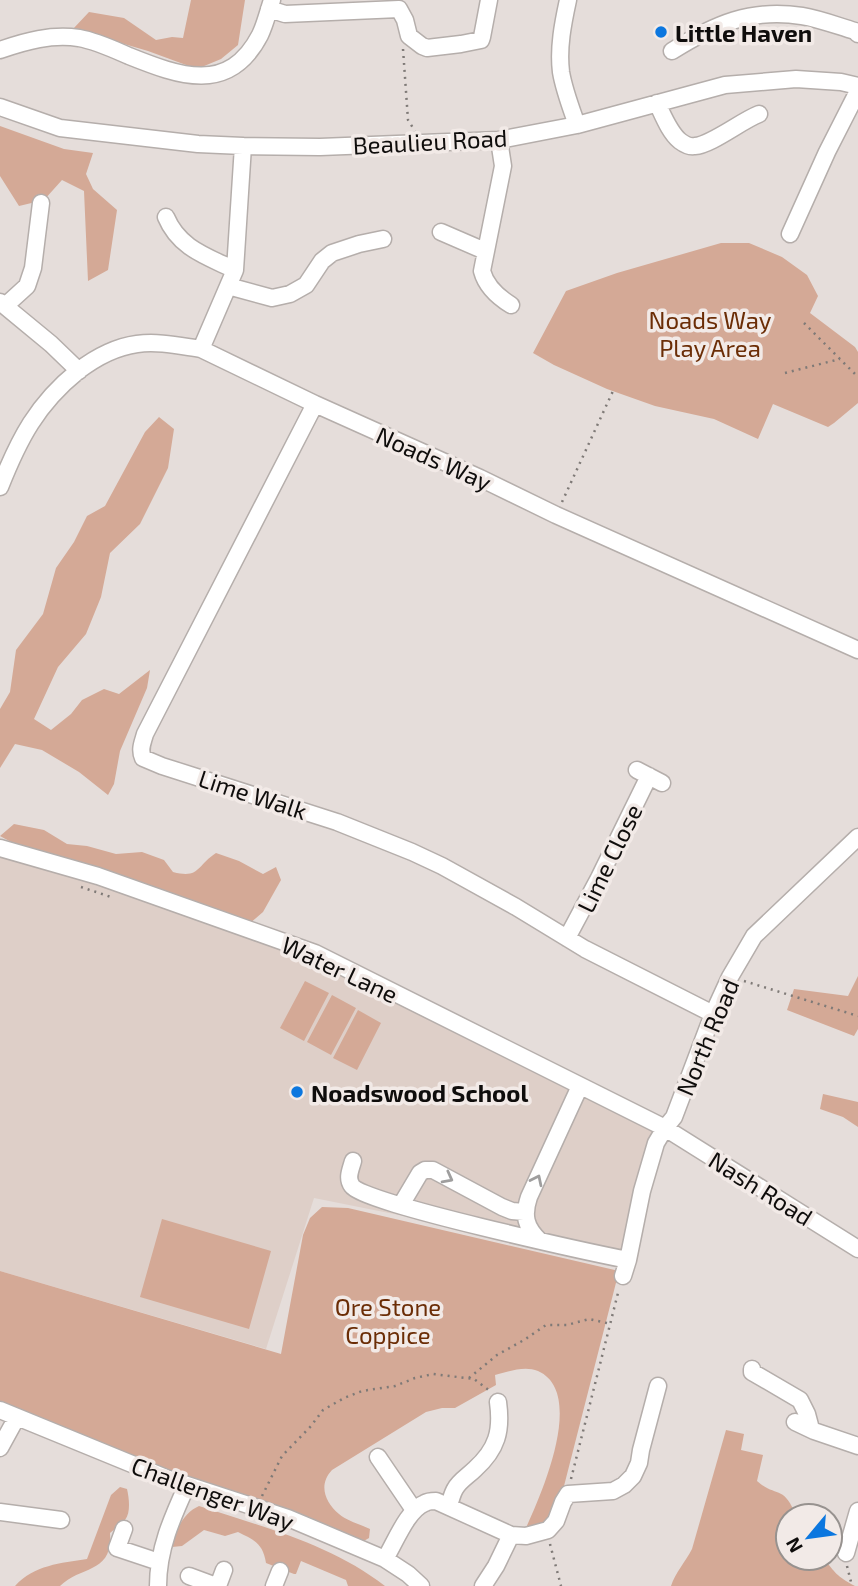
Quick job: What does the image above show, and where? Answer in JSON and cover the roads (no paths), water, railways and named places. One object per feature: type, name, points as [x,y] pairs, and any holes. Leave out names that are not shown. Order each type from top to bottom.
[{"type":"street","points":[[0,50],[27,41],[56,36],[81,38],[158,68],[199,77],[223,72],[242,61],[261,34],[271,4],[285,14],[402,5],[409,36],[427,48],[481,40],[488,0]]},
{"type":"street","points":[[568,0],[561,34],[561,71],[577,125]]},
{"type":"street","points":[[673,51],[723,24],[742,17],[767,14],[802,16],[858,34]]},
{"type":"street","name":"Beaulieu Road","points":[[0,107],[60,128],[198,144],[419,144],[499,140],[577,125],[725,85],[796,79],[858,86]]},
{"type":"street","points":[[790,234],[858,91]]},
{"type":"street","points":[[657,103],[679,141],[693,147],[707,144],[758,114]]},
{"type":"street","points":[[499,140],[503,166],[482,271],[484,280],[491,289],[511,305]]},
{"type":"street","points":[[201,349],[234,270],[243,146]]},
{"type":"street","points":[[41,203],[33,268],[27,285],[3,304],[79,371]]},
{"type":"street","points":[[166,217],[172,230],[190,248],[234,270]]},
{"type":"street","points":[[441,232],[485,251]]},
{"type":"street","points":[[228,286],[272,298],[290,293],[306,285],[322,261],[342,248],[383,239]]},
{"type":"street","name":"Noads Way","points":[[0,487],[21,438],[39,410],[50,396],[79,371],[104,354],[132,344],[159,343],[201,349],[314,404],[858,650]]},
{"type":"street","name":"Lime Walk","points":[[314,404],[181,667],[153,716],[145,734],[141,753],[143,758],[337,822],[412,852],[442,866],[628,971],[713,1014]]},
{"type":"street","name":"Lime Close","points":[[567,938],[649,776]]},
{"type":"street","name":"North Road","points":[[540,1241],[625,1268],[656,1143],[674,1117],[730,977],[754,936],[858,837]]},
{"type":"street","name":"Water Lane","points":[[0,848],[98,876],[315,953],[665,1128]]},
{"type":"street","points":[[540,1241],[528,1226],[524,1212],[580,1086]]},
{"type":"street","name":"Nash Road","points":[[665,1128],[858,1249]]},
{"type":"street","points":[[354,1161],[349,1175],[352,1186],[359,1193],[540,1241]]},
{"type":"street","points":[[401,1205],[420,1173],[433,1170],[502,1206],[524,1212]]},
{"type":"street","points":[[752,1369],[752,1372],[800,1400],[811,1429]]},
{"type":"street","points":[[385,1559],[414,1510],[424,1503],[436,1501],[511,1535],[526,1536],[548,1530],[556,1521],[568,1494],[613,1491],[624,1485],[634,1476],[639,1463],[640,1450],[658,1386]]},
{"type":"street","points":[[449,1506],[454,1490],[461,1480],[491,1451],[500,1423],[498,1402]]},
{"type":"street","name":"Challenger Way","points":[[0,1409],[166,1478],[288,1518],[385,1559],[421,1586]]},
{"type":"street","points":[[0,1448],[17,1417]]},
{"type":"street","points":[[795,1422],[858,1446]]},
{"type":"street","points":[[378,1457],[414,1510]]},
{"type":"street","points":[[158,1586],[159,1562],[170,1524],[187,1485]]},
{"type":"street","points":[[846,1553],[858,1511]]},
{"type":"street","points":[[0,1512],[61,1520]]},
{"type":"street","points":[[124,1529],[117,1548],[159,1562]]},
{"type":"street","points":[[482,1586],[496,1566],[511,1535]]},
{"type":"street","points":[[189,1576],[217,1586],[224,1570]]},
{"type":"place","name":"Little Haven","points":[[661,32]]},
{"type":"place","name":"Noadswood School","points":[[297,1092]]},
{"type":"park label","name":"Noads Way Play Area","points":[[710,333]]},
{"type":"park label","name":"Ore Stone Coppice","points":[[388,1320]]}]
